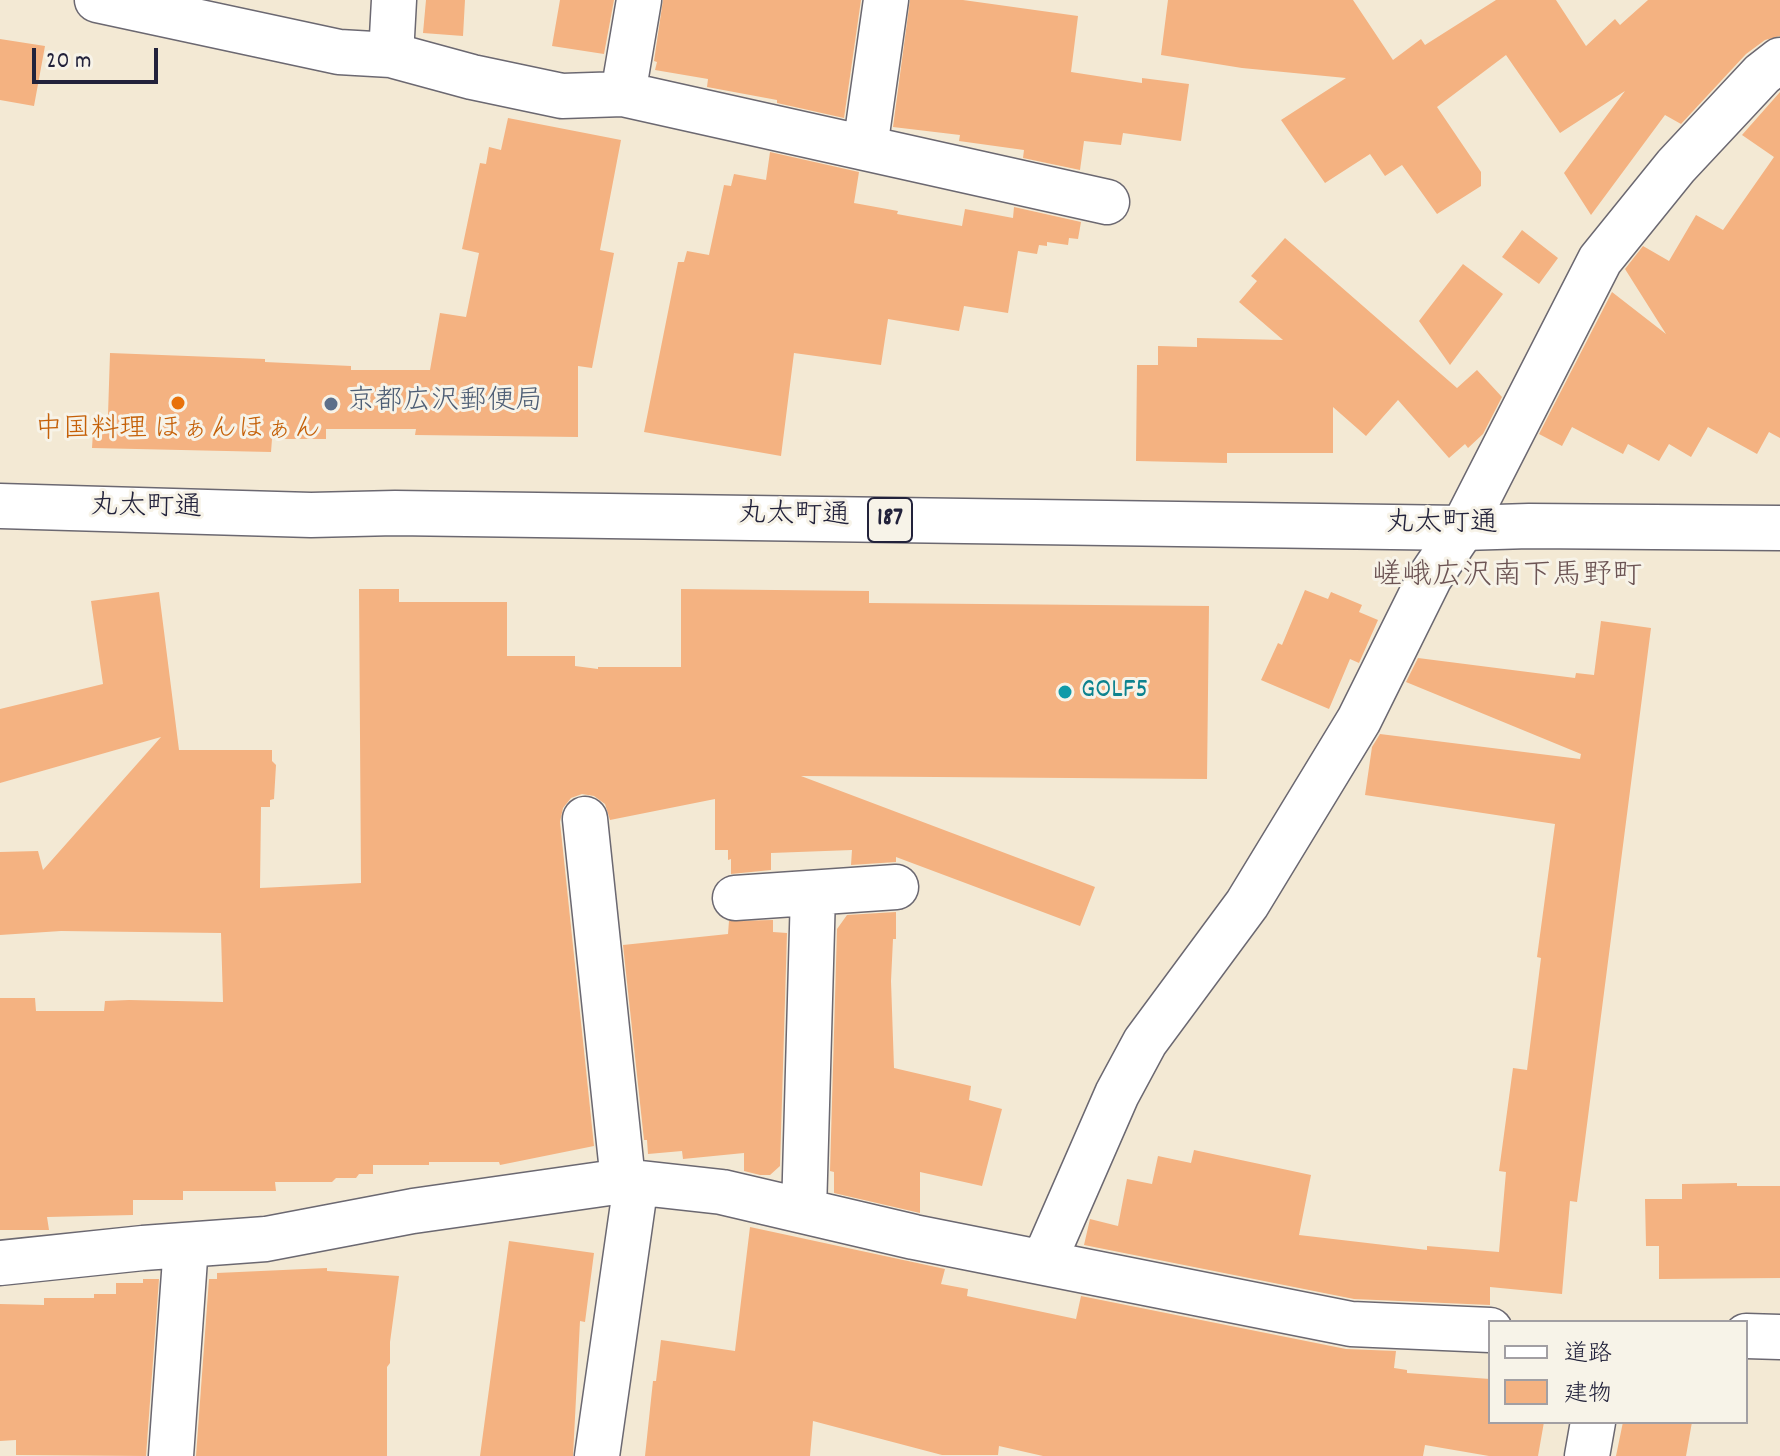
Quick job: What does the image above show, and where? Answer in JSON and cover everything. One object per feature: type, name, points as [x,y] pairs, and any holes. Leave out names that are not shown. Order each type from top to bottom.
[{"type":"street","points":[[97,0],[339,52],[391,55],[472,77],[562,96],[623,94],[1107,202]]},
{"type":"street","points":[[391,55],[394,0]]},
{"type":"street","points":[[623,94],[639,0]]},
{"type":"street","points":[[865,148],[886,0]]},
{"type":"street","points":[[1044,1261],[1117,1094],[1145,1042],[1247,904],[1359,720],[1430,577],[1463,528],[1600,260],[1676,166],[1762,74],[1780,60]]},
{"type":"street","name":"丸太町通","points":[[0,506],[311,515],[395,513],[1463,528],[1780,528]]},
{"type":"street","points":[[585,819],[629,1182],[597,1456]]},
{"type":"street","points":[[735,898],[896,887]]},
{"type":"street","points":[[804,1211],[813,893]]},
{"type":"street","points":[[0,1263],[266,1239],[413,1211],[629,1182],[722,1192],[914,1237],[1351,1324],[1488,1330]]},
{"type":"street","points":[[171,1456],[186,1245]]},
{"type":"street","points":[[1748,1336],[1780,1337]]},
{"type":"street","points":[[1587,1456],[1593,1424]]},
{"type":"building","points":[[426,0],[465,0],[463,36],[423,33]]},
{"type":"building","points":[[560,0],[614,0],[604,54],[552,46]]},
{"type":"building","points":[[663,0],[861,0],[844,118],[777,103],[777,100],[707,87],[708,79],[655,70]]},
{"type":"building","points":[[910,0],[963,0],[1078,16],[1071,72],[1142,83],[1142,78],[1189,84],[1181,141],[1123,133],[1121,145],[1084,141],[1080,170],[1023,158],[1024,150],[959,141],[960,135],[893,127]]},
{"type":"building","points":[[1168,0],[1353,0],[1393,60],[1421,39],[1425,45],[1496,0],[1556,0],[1586,46],[1615,19],[1620,25],[1648,0],[1780,0],[1780,36],[1765,40],[1746,54],[1681,124],[1665,115],[1591,215],[1564,173],[1625,91],[1560,133],[1506,55],[1437,107],[1481,172],[1481,186],[1437,214],[1402,165],[1385,176],[1370,154],[1325,183],[1281,120],[1346,78],[1242,68],[1161,55]]},
{"type":"building","points":[[0,39],[45,46],[34,106],[0,100]]},
{"type":"building","points":[[1780,92],[1780,438],[1769,432],[1757,454],[1708,427],[1691,457],[1669,444],[1659,461],[1628,444],[1623,454],[1572,427],[1562,446],[1539,434],[1612,292],[1666,334],[1625,269],[1643,246],[1669,261],[1696,215],[1723,230],[1774,157],[1742,135]]},
{"type":"building","points":[[508,118],[621,140],[600,250],[614,253],[592,368],[578,366],[578,437],[415,435],[416,429],[326,429],[326,439],[272,439],[271,452],[92,448],[94,416],[108,415],[110,353],[265,359],[265,362],[351,366],[351,370],[430,370],[440,313],[466,317],[479,253],[462,249],[480,163],[486,164],[489,147],[501,150]]},
{"type":"building","points":[[770,152],[859,172],[854,203],[962,226],[965,209],[1013,218],[1014,207],[1081,222],[1078,239],[1069,238],[1068,245],[1047,242],[1047,246],[1039,245],[1037,254],[1018,251],[1008,313],[964,306],[959,331],[888,319],[881,365],[794,353],[781,456],[644,432],[678,262],[684,262],[687,251],[709,255],[724,185],[731,186],[734,174],[766,180]]},
{"type":"building","points":[[1522,230],[1558,258],[1539,284],[1502,257]]},
{"type":"building","points":[[1285,238],[1457,388],[1477,370],[1502,397],[1483,434],[1468,448],[1465,444],[1449,458],[1398,400],[1366,436],[1333,407],[1333,453],[1227,453],[1227,463],[1136,461],[1137,365],[1158,365],[1158,346],[1197,347],[1197,338],[1283,340],[1239,302],[1257,281],[1251,276]]},
{"type":"building","points":[[1463,264],[1503,294],[1450,365],[1419,321]]},
{"type":"building","points":[[359,589],[399,589],[399,602],[507,602],[507,656],[575,656],[575,666],[598,669],[681,667],[681,589],[869,591],[869,603],[1209,606],[1207,779],[801,776],[1095,887],[1080,926],[896,857],[896,862],[851,865],[852,850],[771,853],[771,870],[731,874],[728,850],[715,850],[715,799],[610,820],[605,804],[594,796],[582,794],[571,798],[563,808],[560,822],[594,1146],[500,1165],[499,1162],[429,1162],[429,1165],[373,1165],[373,1174],[359,1174],[356,1178],[336,1178],[332,1182],[275,1182],[276,1191],[183,1191],[183,1200],[133,1200],[133,1215],[47,1217],[49,1230],[0,1230],[0,998],[35,998],[36,1011],[104,1011],[105,1001],[223,1002],[221,933],[61,931],[0,935],[0,852],[38,851],[43,870],[161,737],[0,783],[0,709],[103,684],[91,601],[159,592],[179,750],[272,750],[272,761],[276,765],[274,799],[270,800],[270,807],[261,807],[260,888],[361,883]]},
{"type":"building","points":[[1305,590],[1328,599],[1331,592],[1362,605],[1359,612],[1378,620],[1359,663],[1350,659],[1329,709],[1261,680],[1278,643],[1282,645]]},
{"type":"building","points":[[1601,621],[1651,628],[1577,1202],[1570,1201],[1562,1294],[1490,1287],[1490,1305],[1354,1299],[1084,1245],[1090,1219],[1118,1226],[1127,1179],[1152,1184],[1158,1156],[1191,1163],[1194,1150],[1311,1175],[1299,1235],[1427,1250],[1427,1246],[1499,1252],[1506,1172],[1499,1171],[1513,1068],[1527,1070],[1541,958],[1537,957],[1555,824],[1365,795],[1372,747],[1380,734],[1580,759],[1581,754],[1406,682],[1418,658],[1575,678],[1576,673],[1594,675]]},
{"type":"building","points":[[896,912],[891,981],[894,1068],[971,1086],[969,1100],[1002,1109],[982,1186],[920,1172],[920,1213],[834,1193],[834,1172],[830,1171],[837,929],[847,915]]},
{"type":"building","points":[[773,920],[773,932],[787,933],[780,1166],[770,1175],[760,1175],[744,1171],[744,1153],[683,1159],[682,1151],[648,1154],[623,945],[728,934],[729,921]]},
{"type":"building","points":[[1737,1183],[1737,1186],[1780,1186],[1780,1278],[1659,1279],[1659,1246],[1646,1246],[1645,1199],[1682,1199],[1682,1184]]},
{"type":"building","points":[[750,1227],[945,1269],[941,1284],[968,1289],[967,1296],[1076,1319],[1081,1296],[1346,1349],[1396,1351],[1394,1368],[1407,1370],[1407,1373],[1488,1379],[1488,1424],[1544,1424],[1538,1456],[1489,1456],[1425,1445],[1423,1456],[1043,1456],[999,1446],[998,1455],[942,1455],[813,1421],[810,1456],[645,1456],[661,1340],[735,1351]]},
{"type":"building","points":[[509,1241],[594,1253],[585,1322],[580,1321],[573,1456],[480,1456]]},
{"type":"building","points":[[327,1268],[327,1271],[399,1276],[390,1363],[387,1367],[387,1456],[196,1456],[209,1279],[217,1279],[217,1273]]},
{"type":"building","points":[[143,1279],[159,1279],[146,1456],[16,1455],[16,1440],[0,1441],[0,1304],[44,1305],[44,1298],[94,1298],[94,1294],[116,1294],[116,1283],[143,1283]]},
{"type":"building","points":[[1623,1424],[1692,1424],[1686,1456],[1616,1456]]},
{"type":"place","name":"中国料理 ほぁんほぁん","points":[[178,403]]},
{"type":"place","name":"京都広沢郵便局","points":[[331,404]]},
{"type":"place","name":"GOLF5","points":[[1065,692]]},
{"type":"district","name":"嵯峨広沢南下馬野町","points":[[1507,579]]}]
